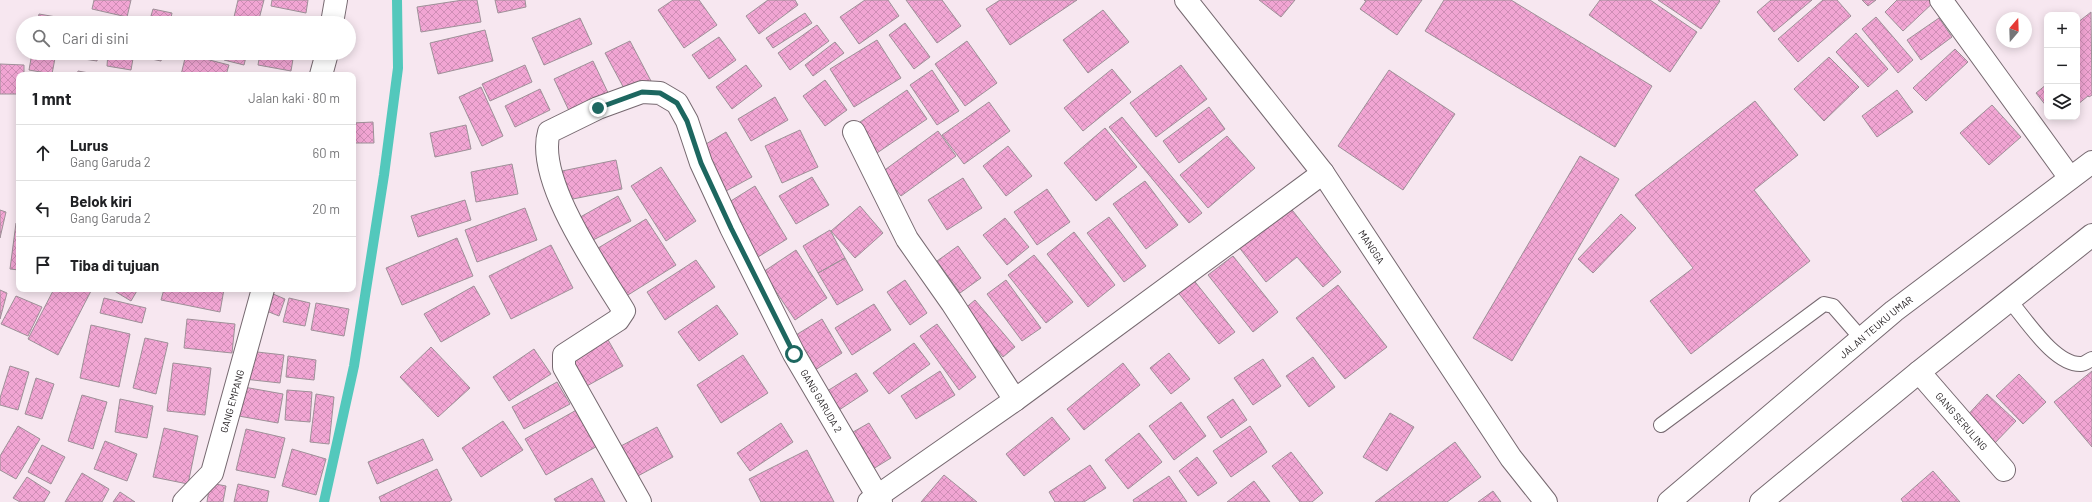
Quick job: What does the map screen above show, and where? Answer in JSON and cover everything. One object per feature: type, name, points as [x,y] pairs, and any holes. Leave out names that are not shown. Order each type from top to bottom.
[{"type":"main road","points":[[333,16],[336,0]]},
{"type":"main road","name":"MANGGA","points":[[1186,0],[1323,173],[1511,458],[1546,502]]},
{"type":"main road","points":[[1941,0],[2070,178]]},
{"type":"main road","points":[[322,72],[325,60]]},
{"type":"main road","name":"GANG GARUDA 2","points":[[640,502],[564,367],[564,355],[618,320],[624,311],[582,243],[557,194],[549,165],[546,142],[549,132],[598,108],[642,92],[660,93],[677,103],[687,121],[701,163],[731,228],[794,354],[875,501]]},
{"type":"main road","points":[[854,132],[907,239],[952,303],[1014,400]]},
{"type":"main road","name":"JALAN TEUKU UMAR","points":[[1668,502],[1861,338],[2092,162]]},
{"type":"main road","points":[[875,501],[1323,173]]},
{"type":"main road","points":[[1761,502],[2009,300],[2090,241]]},
{"type":"main road","name":"GANG EMPANG","points":[[184,502],[212,473],[262,292]]},
{"type":"main road","name":"GANG SERULING","points":[[1919,372],[2004,470]]},
{"type":"lane","points":[[2009,300],[2056,355],[2071,362],[2082,364],[2092,359]]},
{"type":"lane","points":[[1661,425],[1824,304],[1833,306],[1861,338]]},
{"type":"building","points":[[94,0],[131,0],[127,16],[92,9]]},
{"type":"building","points":[[238,0],[264,0],[260,16],[234,16]]},
{"type":"building","points":[[272,0],[308,0],[306,13],[271,6]]},
{"type":"building","points":[[463,0],[477,0],[481,22],[421,32],[417,7]]},
{"type":"building","points":[[495,0],[525,0],[526,7],[498,13]]},
{"type":"building","points":[[673,0],[699,0],[717,25],[684,48],[658,10]]},
{"type":"building","points":[[768,0],[795,0],[798,5],[759,34],[746,16]]},
{"type":"building","points":[[865,0],[888,0],[899,16],[859,44],[840,17]]},
{"type":"building","points":[[906,0],[942,0],[961,26],[937,43]]},
{"type":"building","points":[[1000,0],[1077,0],[1010,45],[986,9]]},
{"type":"building","points":[[1259,0],[1295,0],[1281,17]]},
{"type":"building","points":[[1364,0],[1422,0],[1397,35],[1360,9],[1366,1]]},
{"type":"building","points":[[1444,0],[1511,0],[1652,86],[1615,147],[1425,31]]},
{"type":"building","points":[[1600,0],[1650,0],[1697,32],[1670,72],[1589,15]]},
{"type":"building","points":[[1658,0],[1719,0],[1720,1],[1701,29]]},
{"type":"building","points":[[1771,0],[1812,0],[1774,32],[1757,12]]},
{"type":"building","points":[[1823,0],[1837,0],[1851,16],[1798,62],[1778,39]]},
{"type":"building","points":[[1862,0],[1876,0],[1868,6]]},
{"type":"building","points":[[1897,0],[1936,0],[1903,31],[1885,12]]},
{"type":"building","points":[[153,9],[172,13],[171,16],[151,16]]},
{"type":"building","points":[[1103,10],[1129,42],[1088,73],[1063,40]]},
{"type":"building","points":[[2091,12],[2092,95],[2089,97],[2088,96],[2080,103],[2080,48],[2080,21]]},
{"type":"building","points":[[805,13],[812,23],[773,48],[766,38]]},
{"type":"building","points":[[39,14],[50,16],[39,16]]},
{"type":"building","points":[[1876,17],[1913,60],[1898,73],[1862,29]]},
{"type":"building","points":[[580,18],[592,44],[544,65],[532,38]]},
{"type":"building","points":[[1939,18],[1952,37],[1921,60],[1907,40]]},
{"type":"building","points":[[905,23],[930,57],[914,69],[889,35]]},
{"type":"building","points":[[817,25],[829,41],[790,70],[778,53]]},
{"type":"building","points":[[485,30],[493,61],[438,74],[430,43]]},
{"type":"building","points":[[1856,33],[1888,69],[1868,87],[1836,52]]},
{"type":"building","points":[[719,37],[736,60],[709,79],[692,55]]},
{"type":"building","points":[[877,40],[901,78],[854,107],[830,69]]},
{"type":"building","points":[[630,41],[651,81],[627,94],[605,53]]},
{"type":"building","points":[[967,41],[997,83],[965,106],[935,64]]},
{"type":"building","points":[[835,42],[844,53],[813,76],[805,65]]},
{"type":"building","points":[[1955,49],[1968,62],[1926,101],[1913,88]]},
{"type":"building","points":[[1829,57],[1859,87],[1824,121],[1794,89]]},
{"type":"building","points":[[31,60],[55,60],[52,72],[29,70]]},
{"type":"building","points":[[107,60],[133,60],[131,70],[107,66]]},
{"type":"building","points":[[185,60],[209,60],[229,65],[227,72],[182,72]]},
{"type":"building","points":[[224,60],[245,60],[244,65]]},
{"type":"building","points":[[259,60],[293,60],[291,71],[258,65]]},
{"type":"building","points":[[593,61],[610,97],[571,115],[554,79]]},
{"type":"building","points":[[0,64],[24,65],[24,72],[16,72],[16,94],[0,94]]},
{"type":"building","points":[[525,65],[532,82],[490,101],[482,84]]},
{"type":"building","points":[[746,65],[762,86],[732,109],[716,87]]},
{"type":"building","points":[[1181,65],[1207,99],[1156,137],[1130,103]]},
{"type":"building","points":[[1112,69],[1131,92],[1083,131],[1064,108]]},
{"type":"building","points":[[932,70],[959,111],[937,125],[910,85]]},
{"type":"building","points":[[1389,70],[1455,114],[1403,190],[1338,146]]},
{"type":"building","points":[[825,80],[847,110],[825,126],[803,96]]},
{"type":"building","points":[[2044,86],[2044,103],[2036,93]]},
{"type":"building","points":[[481,87],[503,136],[482,146],[459,97]]},
{"type":"building","points":[[540,89],[550,110],[515,127],[505,106]]},
{"type":"building","points":[[907,90],[927,119],[877,153],[857,124]]},
{"type":"building","points":[[1897,90],[1913,112],[1877,137],[1862,116]]},
{"type":"building","points":[[775,97],[788,120],[751,141],[738,119]]},
{"type":"building","points":[[1755,101],[1798,155],[1754,190],[1810,261],[1691,354],[1650,301],[1693,268],[1635,195]]},
{"type":"building","points":[[989,102],[1010,131],[964,164],[942,135]]},
{"type":"building","points":[[1992,105],[2021,137],[1989,165],[1960,133]]},
{"type":"building","points":[[1209,107],[1225,129],[1179,163],[1163,141]]},
{"type":"building","points":[[1122,117],[1202,213],[1189,223],[1109,127]]},
{"type":"building","points":[[373,122],[374,143],[356,143],[356,123]]},
{"type":"building","points":[[466,125],[471,149],[435,157],[430,133]]},
{"type":"building","points":[[1105,128],[1137,167],[1096,201],[1064,163]]},
{"type":"building","points":[[800,130],[818,167],[782,183],[765,146]]},
{"type":"building","points":[[938,131],[956,156],[901,196],[882,172]]},
{"type":"building","points":[[726,132],[752,177],[726,191],[701,147]]},
{"type":"building","points":[[1227,136],[1255,168],[1208,208],[1180,175]]},
{"type":"building","points":[[1008,146],[1032,176],[1006,196],[983,166]]},
{"type":"building","points":[[1580,156],[1619,179],[1512,361],[1473,338]]},
{"type":"building","points":[[616,160],[622,189],[568,200],[562,171]]},
{"type":"building","points":[[512,164],[518,194],[476,202],[471,172]]},
{"type":"building","points":[[661,167],[696,221],[666,241],[631,186]]},
{"type":"building","points":[[812,177],[829,205],[796,224],[779,196]]},
{"type":"building","points":[[963,178],[982,208],[947,230],[928,200]]},
{"type":"building","points":[[1145,181],[1178,225],[1146,249],[1113,204]]},
{"type":"building","points":[[755,186],[787,239],[758,257],[726,204]]},
{"type":"building","points":[[1047,189],[1070,222],[1037,245],[1014,212]]},
{"type":"building","points":[[618,196],[631,221],[587,243],[575,220]]},
{"type":"building","points":[[465,200],[471,220],[418,237],[411,216]]},
{"type":"building","points":[[860,206],[883,233],[855,258],[831,231]]},
{"type":"building","points":[[1289,206],[1341,272],[1323,287],[1297,257],[1266,282],[1238,246]]},
{"type":"building","points":[[525,208],[537,240],[477,262],[465,230]]},
{"type":"building","points":[[0,210],[6,212],[0,238]]},
{"type":"building","points":[[1621,214],[1636,228],[1593,273],[1578,259]]},
{"type":"building","points":[[1109,217],[1146,266],[1124,282],[1087,233]]},
{"type":"building","points":[[1005,218],[1029,247],[1007,265],[983,235]]},
{"type":"building","points":[[646,219],[676,265],[620,300],[590,253]]},
{"type":"building","points":[[16,223],[16,270],[10,269]]},
{"type":"building","points":[[830,230],[845,258],[818,273],[803,246]]},
{"type":"building","points":[[1074,232],[1115,285],[1088,307],[1047,254]]},
{"type":"building","points":[[457,238],[473,276],[402,305],[386,268]]},
{"type":"building","points":[[551,245],[573,288],[511,319],[489,276]]},
{"type":"building","points":[[958,246],[981,278],[960,293],[937,261]]},
{"type":"building","points":[[796,250],[827,298],[795,320],[763,272]]},
{"type":"building","points":[[1034,255],[1073,302],[1046,323],[1008,275]]},
{"type":"building","points":[[1233,256],[1278,312],[1253,332],[1208,275]]},
{"type":"building","points":[[845,258],[863,290],[837,305],[818,273]]},
{"type":"building","points":[[696,260],[715,287],[665,320],[647,292]]},
{"type":"building","points":[[1192,278],[1235,332],[1219,344],[1176,290]]},
{"type":"building","points":[[905,280],[927,313],[910,325],[887,292]]},
{"type":"building","points":[[1006,280],[1041,328],[1022,341],[987,294]]},
{"type":"building","points":[[1338,285],[1387,347],[1345,379],[1296,318]]},
{"type":"building","points":[[474,286],[490,314],[441,342],[424,314]]},
{"type":"building","points":[[0,290],[7,293],[0,319]]},
{"type":"building","points":[[52,292],[90,292],[58,355],[28,339]]},
{"type":"building","points":[[116,292],[136,292],[131,301]]},
{"type":"building","points":[[163,292],[223,292],[220,312],[161,300]]},
{"type":"building","points":[[266,292],[285,299],[279,316],[259,308]]},
{"type":"building","points":[[16,296],[42,307],[28,336],[1,324]]},
{"type":"building","points":[[104,298],[146,308],[142,323],[100,313]]},
{"type":"building","points":[[289,298],[310,303],[305,326],[283,322]]},
{"type":"building","points":[[975,300],[1015,347],[1003,357],[963,310]]},
{"type":"building","points":[[316,303],[349,309],[344,336],[311,330]]},
{"type":"building","points":[[874,304],[891,330],[852,355],[835,328]]},
{"type":"building","points":[[717,305],[738,334],[699,361],[678,332]]},
{"type":"building","points":[[187,319],[235,324],[232,353],[184,348]]},
{"type":"building","points":[[822,319],[842,353],[812,372],[791,338]]},
{"type":"building","points":[[937,324],[976,377],[959,390],[920,336]]},
{"type":"building","points":[[91,325],[130,334],[119,387],[80,378]]},
{"type":"building","points":[[145,338],[168,343],[156,394],[133,388]]},
{"type":"building","points":[[607,338],[623,366],[585,387],[569,359]]},
{"type":"building","points":[[914,343],[930,364],[889,394],[873,373]]},
{"type":"building","points":[[431,347],[470,388],[438,417],[400,377]]},
{"type":"building","points":[[534,349],[551,374],[509,401],[493,377]]},
{"type":"building","points":[[248,351],[284,355],[280,383],[244,379]]},
{"type":"building","points":[[1169,353],[1190,379],[1171,394],[1150,368]]},
{"type":"building","points":[[743,355],[768,393],[721,423],[697,385]]},
{"type":"building","points":[[288,356],[316,360],[314,380],[286,377]]},
{"type":"building","points":[[1313,357],[1335,387],[1309,407],[1286,376]]},
{"type":"building","points":[[1263,359],[1281,386],[1253,405],[1234,378]]},
{"type":"building","points":[[173,363],[211,368],[205,415],[167,411]]},
{"type":"building","points":[[1123,363],[1140,385],[1084,430],[1067,409]]},
{"type":"building","points":[[10,366],[29,372],[18,410],[0,405],[0,398]]},
{"type":"building","points":[[940,371],[955,395],[916,419],[901,396]]},
{"type":"building","points":[[2092,371],[2092,447],[2054,402]]},
{"type":"building","points":[[856,373],[868,391],[836,412],[824,393]]},
{"type":"building","points":[[2019,374],[2046,402],[2023,424],[1996,396]]},
{"type":"building","points":[[36,378],[54,384],[42,419],[25,414]]},
{"type":"building","points":[[557,382],[570,404],[524,429],[512,407]]},
{"type":"building","points":[[238,386],[283,394],[278,423],[233,415]]},
{"type":"building","points":[[287,390],[312,392],[310,422],[285,420]]},
{"type":"building","points":[[316,394],[334,397],[329,444],[310,442]]},
{"type":"building","points":[[1987,394],[2016,421],[1992,446],[1964,419]]},
{"type":"building","points":[[82,395],[107,402],[93,449],[68,441]]},
{"type":"building","points":[[120,399],[153,406],[147,438],[115,432]]},
{"type":"building","points":[[1233,399],[1247,420],[1221,438],[1207,417]]},
{"type":"building","points":[[1181,402],[1206,436],[1174,460],[1149,426]]},
{"type":"building","points":[[580,408],[601,444],[546,475],[525,439]]},
{"type":"building","points":[[1390,413],[1414,427],[1387,471],[1363,457]]},
{"type":"building","points":[[1052,417],[1070,439],[1024,476],[1006,454]]},
{"type":"building","points":[[503,421],[523,450],[481,477],[462,448]]},
{"type":"building","points":[[781,423],[793,442],[750,471],[737,453]]},
{"type":"building","points":[[869,423],[891,458],[868,472],[846,436]]},
{"type":"building","points":[[18,426],[40,439],[16,479],[0,470],[0,456]]},
{"type":"building","points":[[1250,426],[1267,452],[1231,477],[1213,451]]},
{"type":"building","points":[[657,427],[673,457],[636,477],[619,447]]},
{"type":"building","points":[[164,428],[198,436],[188,484],[153,477]]},
{"type":"building","points":[[246,429],[285,438],[275,478],[236,470]]},
{"type":"building","points":[[1139,433],[1162,462],[1128,489],[1105,460]]},
{"type":"building","points":[[423,439],[433,460],[377,484],[368,462]]},
{"type":"building","points":[[105,441],[137,454],[127,481],[94,469]]},
{"type":"building","points":[[1455,442],[1481,477],[1447,502],[1375,502]]},
{"type":"building","points":[[42,445],[65,457],[51,484],[28,472]]},
{"type":"building","points":[[292,449],[326,459],[316,495],[282,486]]},
{"type":"building","points":[[807,450],[834,502],[761,502],[749,479]]},
{"type":"building","points":[[1291,452],[1323,493],[1312,502],[1300,502],[1272,466]]},
{"type":"building","points":[[1197,457],[1217,483],[1198,496],[1179,471]]},
{"type":"building","points":[[1090,465],[1106,488],[1084,502],[1055,502],[1049,492]]},
{"type":"building","points":[[437,469],[452,500],[449,502],[381,502],[379,497]]},
{"type":"building","points":[[1933,471],[1960,502],[1903,502],[1901,499]]},
{"type":"building","points":[[82,473],[109,489],[102,502],[65,502]]},
{"type":"building","points":[[944,475],[977,502],[921,502]]},
{"type":"building","points":[[1169,476],[1187,502],[1134,502],[1133,500]]},
{"type":"building","points":[[27,477],[50,492],[44,502],[20,502],[13,498]]},
{"type":"building","points":[[592,478],[605,502],[556,502],[554,499]]},
{"type":"building","points":[[1254,481],[1270,502],[1227,502]]},
{"type":"building","points":[[210,483],[226,486],[223,502],[207,502]]},
{"type":"building","points":[[238,484],[269,491],[267,502],[234,502]]},
{"type":"building","points":[[1493,491],[1501,502],[1478,502]]},
{"type":"building","points":[[120,492],[135,502],[113,502]]},
{"type":"waterway","points":[[324,502],[354,366],[384,175],[398,68],[397,0]]},
{"type":"route","points":[[598,108],[642,92],[660,93],[677,103],[687,121],[701,163],[731,228],[794,354]]}]
